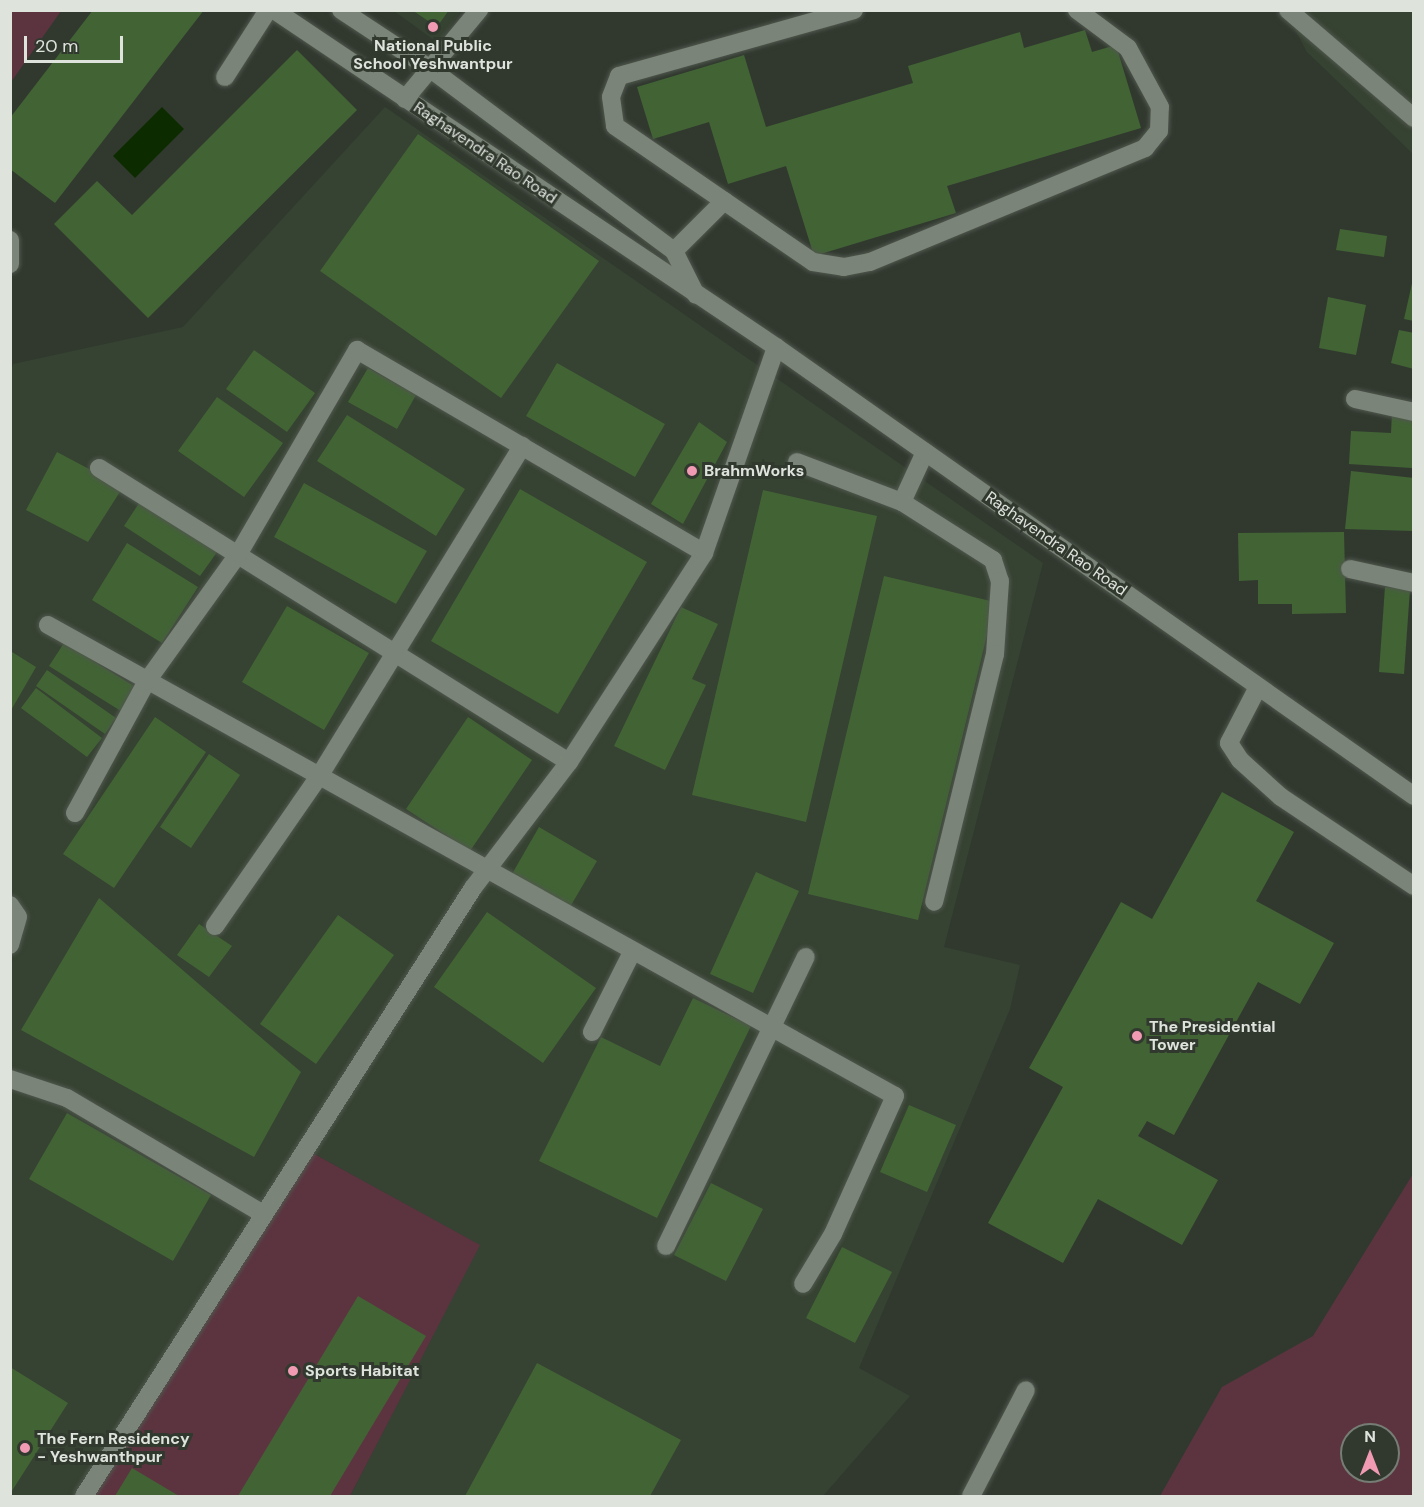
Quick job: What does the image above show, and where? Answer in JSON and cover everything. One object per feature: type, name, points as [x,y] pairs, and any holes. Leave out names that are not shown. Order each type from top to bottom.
[{"type":"street","points":[[225,77],[268,10]]},
{"type":"street","name":"Raghavendra Rao Road","points":[[274,10],[776,347],[1413,796]]},
{"type":"street","name":"Raghavendra Rao Road","points":[[341,10],[432,70],[674,251],[696,295]]},
{"type":"street","points":[[405,99],[432,70],[479,10]]},
{"type":"street","points":[[854,10],[619,76],[611,97],[615,126],[813,262],[844,267],[870,262],[1145,148],[1160,130],[1160,107],[1128,48],[1077,10]]},
{"type":"street","points":[[1288,10],[1413,118]]},
{"type":"street","points":[[674,251],[724,201]]},
{"type":"street","points":[[10,240],[10,264]]},
{"type":"street","points":[[84,1497],[263,1214],[485,872],[569,762],[704,554],[776,347]]},
{"type":"street","points":[[75,813],[147,681],[239,554],[357,351],[704,554]]},
{"type":"street","points":[[1355,399],[1413,412]]},
{"type":"street","points":[[215,926],[318,778],[522,447]]},
{"type":"street","points":[[902,502],[925,452]]},
{"type":"street","points":[[797,462],[902,502],[993,560],[1000,581],[995,654],[934,902]]},
{"type":"street","points":[[99,468],[569,762]]},
{"type":"street","points":[[1350,569],[1413,583]]},
{"type":"street","points":[[48,625],[485,872],[895,1096],[833,1234],[803,1284]]},
{"type":"street","points":[[1258,687],[1229,743],[1240,760],[1281,797],[1413,886]]},
{"type":"street","points":[[10,905],[18,917],[10,945]]},
{"type":"street","points":[[592,1032],[632,952]]},
{"type":"street","points":[[666,1246],[773,1030],[806,957]]},
{"type":"street","points":[[10,1079],[67,1098],[263,1214]]},
{"type":"street","points":[[970,1497],[1026,1390]]},
{"type":"shaded area","points":[[10,11],[61,11],[11,82]]},
{"type":"shaded area","name":"National Public School Yeshwantpur","points":[[394,11],[461,11],[438,43]]},
{"type":"shaded area","points":[[1285,11],[1413,11],[1413,154],[1307,52]]},
{"type":"shaded area","points":[[162,107],[184,129],[135,178],[113,156]]},
{"type":"shaded area","points":[[385,107],[1043,563],[944,947],[1020,965],[1010,1009],[859,1368],[910,1396],[823,1496],[350,1496],[479,1245],[307,1150],[95,1496],[11,1496],[11,371],[13,364],[183,327]]},
{"type":"shaded area","name":"Sports Habitat","points":[[307,1150],[480,1245],[350,1496],[95,1496]]},
{"type":"shaded area","points":[[1413,1174],[1413,1496],[1160,1496],[1222,1387],[1313,1336]]},
{"type":"building","points":[[93,10],[204,10],[55,203],[10,169],[10,118]]},
{"type":"building","points":[[412,10],[449,10],[437,27]]},
{"type":"building","points":[[1085,30],[1092,52],[1116,45],[1141,128],[947,186],[956,213],[814,256],[786,166],[728,184],[709,122],[653,139],[637,87],[744,55],[766,127],[913,83],[908,66],[1020,32],[1024,48]]},
{"type":"building","points":[[297,50],[357,110],[148,318],[54,224],[97,181],[132,215]]},
{"type":"building","points":[[418,134],[599,261],[501,398],[320,271]]},
{"type":"building","points":[[1340,229],[1387,236],[1384,257],[1336,250]]},
{"type":"building","points":[[1414,279],[1414,321],[1404,319]]},
{"type":"building","points":[[1328,297],[1366,305],[1356,355],[1319,348]]},
{"type":"building","points":[[1399,330],[1414,333],[1414,369],[1391,363]]},
{"type":"building","points":[[254,350],[315,393],[287,432],[226,389]]},
{"type":"building","points":[[557,363],[665,424],[635,477],[526,416]]},
{"type":"building","points":[[368,368],[416,395],[397,429],[348,402]]},
{"type":"building","points":[[217,397],[283,443],[244,497],[178,451]]},
{"type":"building","points":[[1392,412],[1414,413],[1412,468],[1349,464],[1351,431],[1391,433]]},
{"type":"building","points":[[347,415],[465,489],[436,536],[317,461]]},
{"type":"building","points":[[699,422],[727,442],[683,524],[651,504]]},
{"type":"building","points":[[57,452],[123,487],[88,542],[26,510]]},
{"type":"building","points":[[1351,471],[1414,478],[1414,531],[1345,529]]},
{"type":"building","points":[[304,483],[427,551],[396,604],[274,537]]},
{"type":"building","points":[[520,489],[647,562],[558,714],[431,641]]},
{"type":"building","points":[[763,490],[877,516],[806,822],[692,795]]},
{"type":"building","points":[[143,497],[220,548],[200,576],[124,526]]},
{"type":"building","points":[[1344,532],[1346,613],[1292,614],[1292,604],[1258,604],[1258,580],[1239,581],[1238,533]]},
{"type":"building","points":[[127,543],[198,587],[162,643],[92,600]]},
{"type":"building","points":[[884,576],[995,602],[918,920],[808,894]]},
{"type":"building","points":[[1385,587],[1410,589],[1404,674],[1379,672]]},
{"type":"building","points":[[287,606],[369,653],[324,730],[242,682]]},
{"type":"building","points":[[681,607],[718,624],[692,679],[706,685],[665,770],[614,746]]},
{"type":"building","points":[[64,643],[139,689],[124,713],[49,666]]},
{"type":"building","points":[[12,652],[36,667],[10,712],[10,654]]},
{"type":"building","points":[[47,670],[116,718],[105,734],[36,686]]},
{"type":"building","points":[[36,688],[102,738],[87,757],[21,708]]},
{"type":"building","points":[[155,717],[206,752],[114,888],[63,854]]},
{"type":"building","points":[[468,717],[532,760],[470,851],[406,809]]},
{"type":"building","points":[[209,754],[240,775],[191,848],[160,827]]},
{"type":"building","name":"The Presidential Tower","points":[[1222,792],[1294,832],[1256,901],[1334,943],[1300,1004],[1258,982],[1174,1135],[1147,1121],[1138,1136],[1218,1180],[1182,1245],[1098,1199],[1063,1263],[988,1223],[1063,1087],[1029,1068],[1121,902],[1152,919]]},
{"type":"building","points":[[539,827],[597,861],[570,907],[512,874]]},
{"type":"building","points":[[756,872],[799,891],[753,993],[710,974]]},
{"type":"building","points":[[99,898],[301,1072],[254,1157],[21,1030]]},
{"type":"building","points":[[487,912],[596,988],[543,1063],[434,987]]},
{"type":"building","points":[[338,915],[394,955],[316,1064],[260,1024]]},
{"type":"building","points":[[199,924],[232,946],[209,977],[177,955]]},
{"type":"building","points":[[693,998],[751,1026],[657,1218],[539,1161],[601,1037],[660,1066]]},
{"type":"building","points":[[909,1105],[956,1125],[927,1192],[880,1172]]},
{"type":"building","points":[[67,1113],[211,1195],[173,1261],[29,1179]]},
{"type":"building","points":[[711,1183],[763,1209],[726,1281],[674,1255]]},
{"type":"building","points":[[842,1247],[892,1272],[855,1343],[806,1318]]},
{"type":"building","points":[[358,1296],[426,1336],[330,1496],[238,1496]]},
{"type":"building","points":[[537,1363],[681,1440],[650,1496],[465,1496]]},
{"type":"building","name":"The Fern Residency - Yeshwanthpur","points":[[10,1367],[68,1403],[10,1494]]},
{"type":"building","points":[[132,1468],[179,1496],[115,1496]]},
{"type":"place","name":"National Public School Yeshwantpur","points":[[433,27]]},
{"type":"place","name":"BrahmWorks","points":[[692,471]]},
{"type":"place","name":"The Presidential Tower","points":[[1137,1036]]},
{"type":"place","name":"Sports Habitat","points":[[293,1371]]},
{"type":"place","name":"The Fern Residency - Yeshwanthpur","points":[[25,1448]]}]
